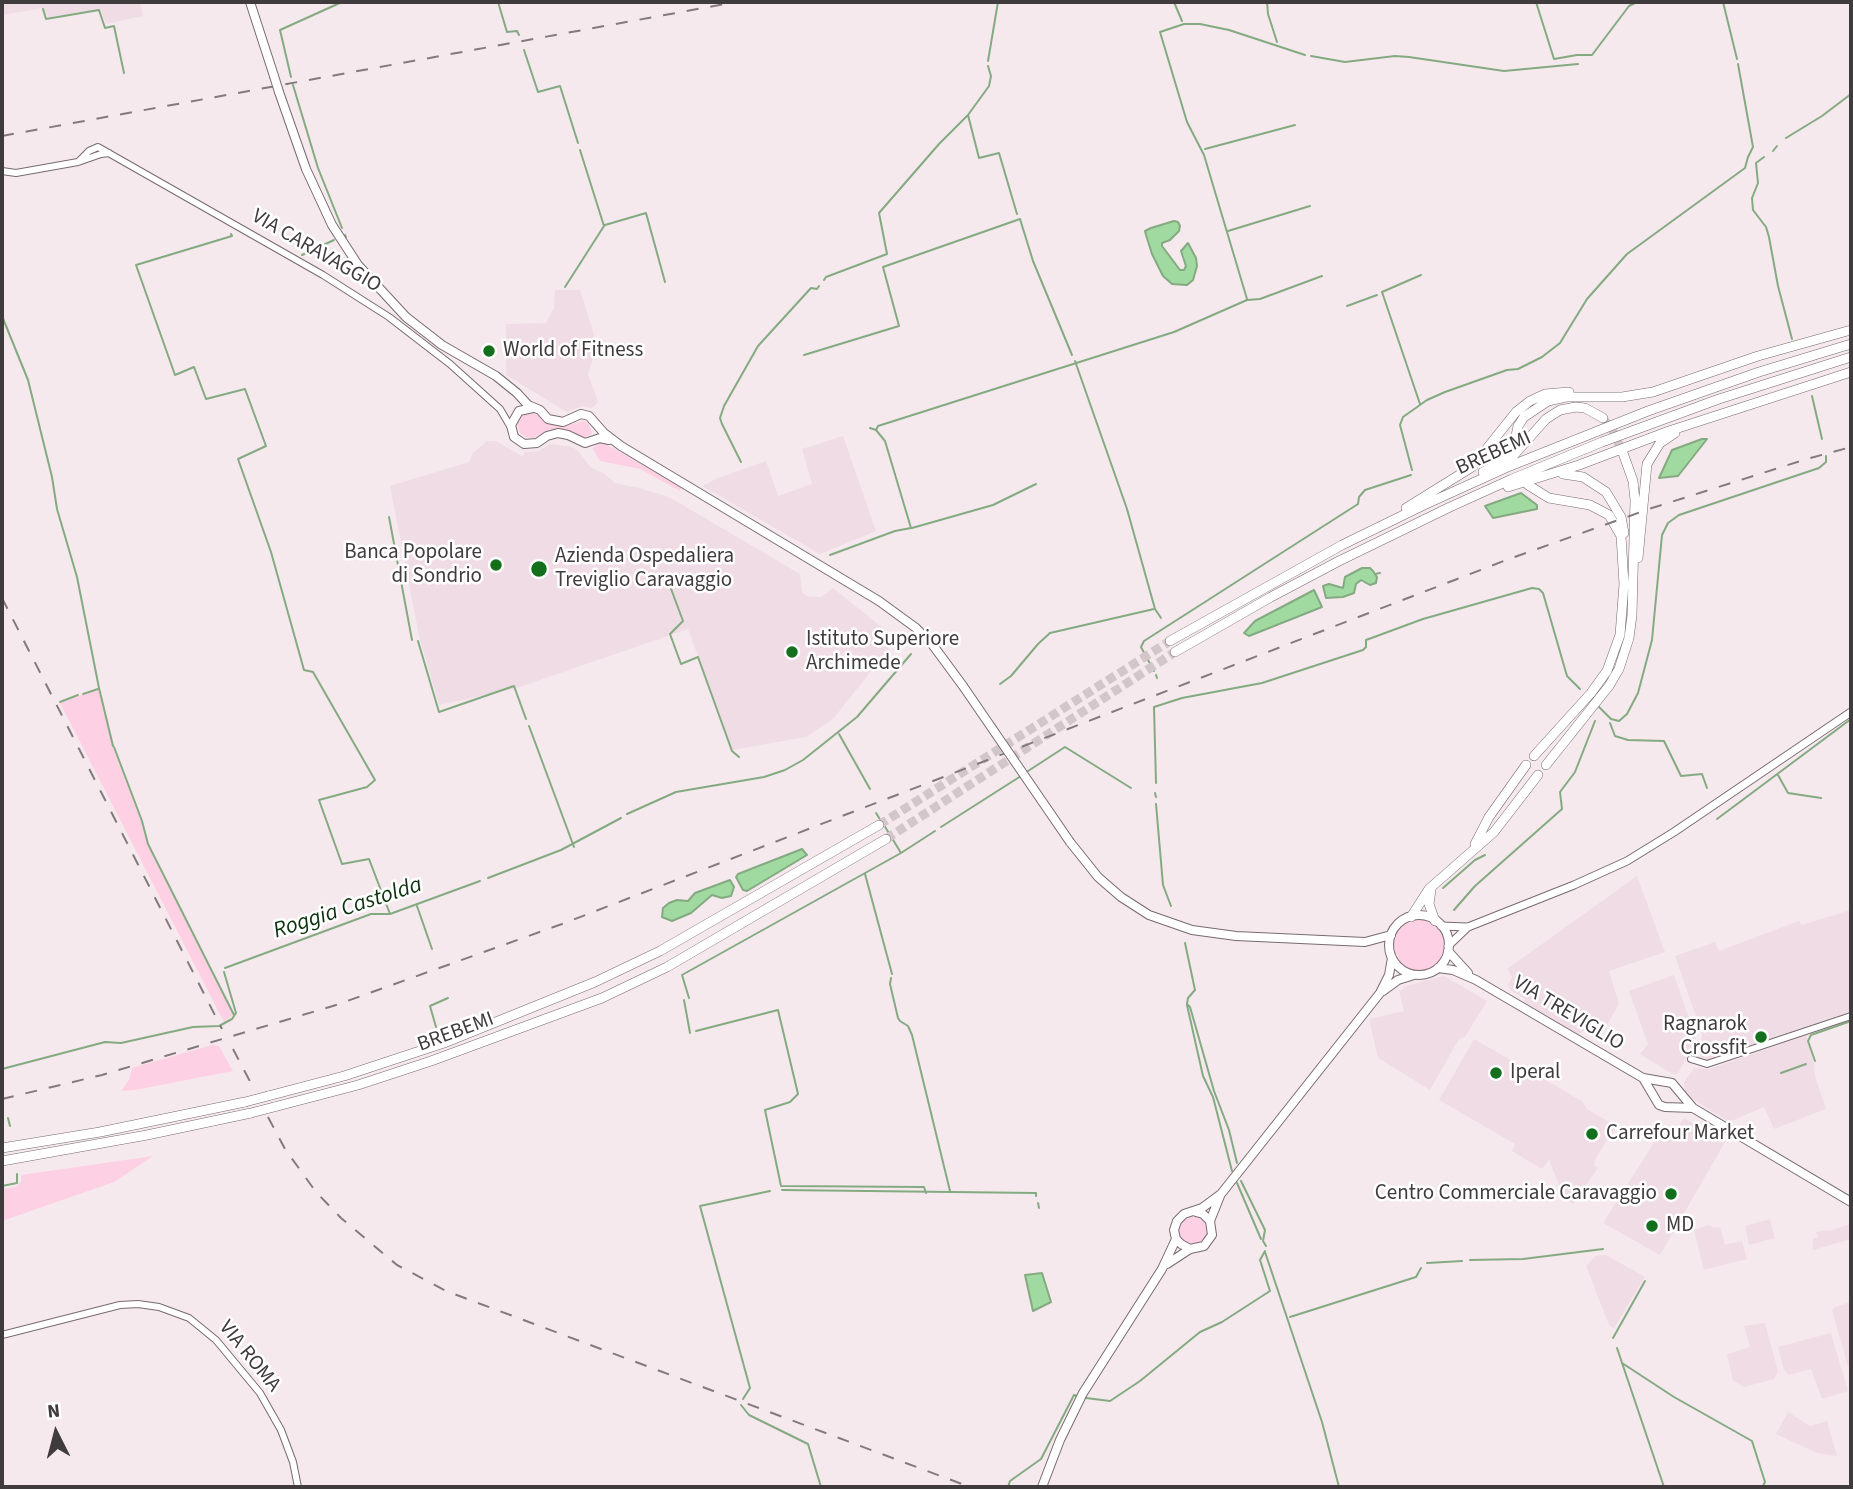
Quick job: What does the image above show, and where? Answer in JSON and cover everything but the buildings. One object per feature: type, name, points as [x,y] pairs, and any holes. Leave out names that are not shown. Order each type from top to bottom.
[{"type":"highway","points":[[1515,442],[1516,431],[1524,417],[1543,404],[1566,397],[1653,393],[1759,356],[1851,330]]},
{"type":"highway","name":"BREBEMI","points":[[1170,641],[1267,585],[1423,505],[1613,424],[1759,372],[1851,344]]},
{"type":"highway","name":"BREBEMI","points":[[1175,652],[1272,597],[1450,507],[1657,421],[1851,357]]},
{"type":"highway","points":[[1450,507],[1851,372]]},
{"type":"highway","points":[[1394,519],[1420,498],[1456,480],[1472,467],[1516,412],[1530,401],[1545,394],[1562,392],[1605,397]]},
{"type":"highway","points":[[1423,505],[1438,492],[1506,460],[1521,448],[1546,419],[1560,410],[1570,407],[1585,408],[1603,418]]},
{"type":"highway","points":[[1546,765],[1614,679],[1629,638],[1647,464],[1653,452],[1665,439],[1692,424]]},
{"type":"highway","points":[[1623,453],[1633,481],[1635,500],[1633,594]]},
{"type":"highway","points":[[1534,756],[1591,693],[1611,663],[1622,624],[1625,541],[1623,522],[1606,492],[1595,483],[1578,475],[1547,475]]},
{"type":"highway","points":[[1528,485],[1549,498],[1590,505],[1609,515],[1621,536],[1623,567]]},
{"type":"highway","points":[[1472,849],[1489,817],[1526,765]]},
{"type":"highway","points":[[1412,917],[1433,885],[1494,832],[1538,775]]},
{"type":"highway","name":"BREBEMI","points":[[2,1148],[100,1132],[268,1096],[344,1076],[444,1043],[595,982],[660,951],[879,825]]},
{"type":"highway","name":"BREBEMI","points":[[2,1161],[251,1113],[358,1085],[419,1065],[602,998],[667,967],[886,839]]},
{"type":"highway","points":[[1433,885],[1429,904],[1438,923]]},
{"type":"main road","name":"VIA CARAVAGGIO","points":[[250,2],[306,169],[323,208],[344,244],[374,284],[407,317],[442,345],[510,386],[533,408],[552,421],[563,422],[581,414],[589,416],[621,446]]},
{"type":"main road","points":[[510,386],[517,399],[517,414]]},
{"type":"main road","points":[[511,426],[517,414],[533,408]]},
{"type":"main road","name":"VIA CARAVAGGIO","points":[[511,426],[514,437],[527,445],[558,433],[585,443],[604,438],[621,446],[879,601],[916,628],[935,647],[1070,842],[1098,877],[1121,897],[1149,915],[1182,927],[1214,934],[1365,942]]},
{"type":"main road","points":[[594,440],[597,426]]},
{"type":"main road","points":[[1380,993],[1398,980],[1426,974],[1438,968],[1448,948],[1468,927],[1574,885],[1627,860],[1674,832],[1851,712]]},
{"type":"main road","points":[[1196,1212],[1221,1194],[1380,993],[1389,975],[1391,935],[1397,925],[1412,917],[1423,916],[1438,923],[1468,927]]},
{"type":"main road","points":[[1438,923],[1447,937],[1448,948]]},
{"type":"main road","points":[[1365,942],[1391,935]]},
{"type":"main road","points":[[1365,942],[1391,956],[1403,971],[1414,975]]},
{"type":"main road","name":"VIA TREVIGLIO","points":[[1448,948],[1476,979]]},
{"type":"main road","name":"VIA TREVIGLIO","points":[[1438,968],[1453,970],[1476,979],[1643,1078]]},
{"type":"main road","points":[[1643,1078],[1675,1085],[1693,1108],[1851,1202]]},
{"type":"main road","points":[[1643,1078],[1659,1105],[1693,1108]]},
{"type":"main road","points":[[1654,1096],[1658,1084],[1666,1082]]},
{"type":"main road","points":[[1669,1107],[1676,1103],[1679,1093]]},
{"type":"main road","points":[[1162,1269],[1190,1249],[1200,1248],[1209,1241],[1212,1231],[1210,1221],[1221,1194]]},
{"type":"main road","points":[[1042,1487],[1060,1440],[1083,1393],[1162,1269],[1176,1239],[1175,1227],[1179,1218],[1196,1212],[1203,1214],[1210,1221]]},
{"type":"main road","points":[[1176,1239],[1190,1249]]},
{"type":"street","name":"VIA CARAVAGGIO","points":[[78,162],[89,151],[98,148],[109,153],[373,305],[450,364],[500,409],[511,426]]},
{"type":"street","points":[[2,171],[16,173],[78,162],[109,153]]},
{"type":"street","name":"VIA CARAVAGGIO","points":[[500,409],[517,414]]},
{"type":"street","points":[[1691,1059],[1707,1065],[1851,1016]]},
{"type":"street","name":"VIA ROMA","points":[[2,1335],[120,1305],[159,1307],[189,1318],[216,1340],[260,1393],[281,1430],[293,1462],[298,1487]]},
{"type":"shaded area","points":[[2,2],[140,2],[143,16],[106,24],[100,9],[48,18],[43,8],[2,15]]},
{"type":"shaded area","points":[[1174,221],[1180,226],[1179,231],[1170,240],[1162,243],[1162,246],[1180,270],[1184,270],[1186,266],[1181,251],[1188,243],[1197,266],[1193,280],[1187,285],[1172,284],[1163,276],[1145,231]]},
{"type":"shaded area","points":[[555,290],[580,290],[593,331],[597,348],[588,374],[598,402],[592,408],[582,406],[567,412],[506,375],[506,324],[546,323],[554,308]]},
{"type":"shaded area","points":[[531,411],[556,426],[584,421],[589,424],[592,434],[581,439],[567,431],[556,429],[534,438],[525,437],[520,433],[516,422],[519,415]]},
{"type":"shaded area","points":[[843,436],[876,531],[820,554],[702,486],[766,461],[778,496],[812,484],[802,449]]},
{"type":"shaded area","points":[[1707,439],[1678,476],[1659,478],[1672,450]]},
{"type":"shaded area","name":"Azienda Ospedaliera Treviglio Caravaggio","points":[[487,441],[496,441],[522,456],[525,452],[539,451],[550,444],[573,447],[590,467],[615,483],[669,497],[800,574],[802,592],[806,596],[821,597],[833,588],[894,637],[888,650],[833,719],[806,737],[732,750],[688,629],[514,689],[439,705],[419,636],[390,486],[469,462],[473,453]]},
{"type":"shaded area","points":[[604,443],[682,487],[680,491],[640,469],[600,461],[593,449],[597,444]]},
{"type":"shaded area","points":[[1521,493],[1537,505],[1537,509],[1493,518],[1485,506]]},
{"type":"shaded area","points":[[1362,568],[1370,568],[1373,571],[1377,577],[1376,583],[1370,585],[1361,580],[1356,584],[1354,593],[1326,598],[1323,586],[1329,584],[1343,588],[1345,577]]},
{"type":"shaded area","points":[[1314,590],[1322,607],[1249,636],[1244,633],[1255,621]]},
{"type":"shaded area","points":[[99,689],[114,750],[147,844],[233,1015],[224,1022],[60,703]]},
{"type":"shaded area","points":[[802,849],[807,855],[747,891],[743,890],[736,877],[738,874]]},
{"type":"shaded area","points":[[1637,876],[1665,952],[1609,971],[1619,1004],[1607,1025],[1594,1018],[1589,1027],[1577,1036],[1523,1003],[1525,999],[1510,990],[1508,985],[1512,977],[1507,969]]},
{"type":"shaded area","points":[[730,880],[734,887],[731,896],[722,898],[712,895],[691,913],[672,921],[662,917],[663,908],[669,903],[677,900],[688,901],[695,893]]},
{"type":"shaded area","points":[[1851,910],[1851,1012],[1709,1061],[1700,1058],[1702,1034],[1675,956],[1715,942],[1719,951],[1799,921],[1802,925]]},
{"type":"shaded area","points":[[1418,919],[1428,921],[1436,927],[1442,935],[1442,955],[1436,963],[1428,969],[1418,971],[1408,969],[1400,963],[1394,955],[1392,945],[1394,935],[1400,927],[1408,921]]},
{"type":"shaded area","points":[[1674,975],[1695,1036],[1692,1048],[1678,1073],[1674,1075],[1640,1054],[1648,1044],[1629,991]]},
{"type":"shaded area","points":[[1444,976],[1487,1001],[1465,1037],[1459,1039],[1430,1090],[1378,1058],[1369,1019],[1404,1011],[1399,991],[1406,986]]},
{"type":"shaded area","points":[[1807,1035],[1815,1076],[1826,1109],[1774,1129],[1764,1107],[1729,1122],[1685,1094],[1684,1082],[1694,1068],[1709,1069]]},
{"type":"shaded area","points":[[1474,1039],[1582,1101],[1587,1109],[1616,1126],[1596,1158],[1594,1165],[1598,1168],[1573,1204],[1564,1198],[1549,1160],[1542,1169],[1512,1151],[1515,1144],[1439,1100]]},
{"type":"shaded area","points":[[212,1045],[219,1046],[233,1071],[121,1091],[129,1080],[132,1068]]},
{"type":"shaded area","points":[[1684,1118],[1725,1142],[1660,1255],[1603,1223],[1662,1130],[1678,1127]]},
{"type":"shaded area","points":[[153,1156],[114,1182],[2,1221],[2,1189],[16,1187],[21,1181],[21,1175]]},
{"type":"shaded area","points":[[1193,1217],[1203,1221],[1207,1231],[1203,1241],[1193,1245],[1183,1241],[1179,1231],[1183,1221]]},
{"type":"shaded area","points":[[1770,1219],[1775,1238],[1749,1245],[1745,1226]]},
{"type":"shaded area","points":[[1851,1224],[1851,1239],[1813,1250],[1813,1239],[1818,1237],[1816,1232]]},
{"type":"shaded area","points":[[1709,1225],[1720,1227],[1725,1245],[1742,1241],[1747,1259],[1704,1270],[1694,1230]]},
{"type":"shaded area","points":[[1606,1255],[1645,1277],[1614,1328],[1609,1325],[1586,1266],[1595,1256]]},
{"type":"shaded area","points":[[1042,1273],[1051,1302],[1033,1311],[1025,1275]]},
{"type":"shaded area","points":[[1851,1302],[1851,1366],[1848,1367],[1832,1310]]},
{"type":"shaded area","points":[[1765,1323],[1778,1371],[1774,1379],[1744,1387],[1733,1381],[1727,1354],[1750,1347],[1744,1326]]},
{"type":"shaded area","points":[[1831,1333],[1848,1391],[1822,1399],[1811,1369],[1789,1375],[1784,1370],[1778,1347]]},
{"type":"shaded area","points":[[1788,1412],[1810,1426],[1827,1421],[1837,1456],[1817,1453],[1776,1434]]},
{"type":"waterway","points":[[291,77],[280,30],[342,2]]},
{"type":"waterway","points":[[498,2],[507,32],[517,31],[519,35]]},
{"type":"waterway","points":[[988,61],[998,2]]},
{"type":"waterway","points":[[1174,2],[1182,21]]},
{"type":"waterway","points":[[1267,2],[1277,42]]},
{"type":"waterway","points":[[1536,2],[1554,59],[1592,55],[1629,6],[1637,2]]},
{"type":"waterway","points":[[1723,2],[1737,59]]},
{"type":"waterway","points":[[43,9],[46,19],[99,10],[105,28],[114,26],[124,73]]},
{"type":"waterway","points":[[1247,299],[1204,155],[1187,122],[1160,32],[1184,24],[1200,24],[1229,30],[1305,55]]},
{"type":"waterway","points":[[524,50],[538,92],[560,86],[578,143]]},
{"type":"waterway","points":[[1311,56],[1345,62],[1409,57],[1504,71],[1578,64]]},
{"type":"waterway","points":[[1412,470],[1400,425],[1403,417],[1427,400],[1445,392],[1507,370],[1518,369],[1542,357],[1560,343],[1587,299],[1627,254],[1745,168],[1753,147],[1738,64]]},
{"type":"waterway","points":[[988,66],[991,76],[989,86],[968,115],[979,158],[999,153],[1017,214]]},
{"type":"waterway","points":[[293,85],[318,168],[342,228]]},
{"type":"waterway","points":[[1786,138],[1851,94]]},
{"type":"waterway","points":[[824,280],[887,254],[879,213],[968,115]]},
{"type":"waterway","points":[[1205,149],[1295,125]]},
{"type":"waterway","points":[[1773,151],[1777,146]]},
{"type":"waterway","points":[[565,287],[604,226],[580,150]]},
{"type":"waterway","points":[[1764,157],[1756,163],[1758,183],[1752,198],[1753,210],[1766,227],[1792,339]]},
{"type":"waterway","points":[[1228,231],[1310,206]]},
{"type":"waterway","points":[[605,225],[646,213],[665,282]]},
{"type":"waterway","points":[[1020,219],[1033,261],[1072,355]]},
{"type":"waterway","points":[[804,355],[899,326],[883,267],[1020,219]]},
{"type":"waterway","points":[[231,234],[232,236],[136,265],[175,375],[194,367],[206,399],[245,389],[266,446],[238,459],[271,552],[304,670],[313,672],[375,780],[367,787],[319,800],[342,864],[369,859],[390,914]]},
{"type":"waterway","points":[[302,255],[334,240]]},
{"type":"waterway","points":[[1420,404],[1382,292],[1421,275]]},
{"type":"waterway","points":[[876,430],[878,426],[1174,332],[1247,300],[1260,299],[1322,276]]},
{"type":"waterway","points":[[741,462],[720,418],[724,406],[758,346],[811,288],[817,289],[819,286]]},
{"type":"waterway","points":[[1347,306],[1377,295]]},
{"type":"waterway","points":[[2,316],[28,380],[52,477],[57,509],[77,577],[113,746]]},
{"type":"waterway","points":[[1075,361],[1127,509],[1155,609],[1161,618]]},
{"type":"waterway","points":[[1812,396],[1822,439]]},
{"type":"waterway","points":[[830,555],[895,531],[911,528],[885,441],[876,430],[870,428]]},
{"type":"waterway","points":[[1597,705],[1611,719],[1619,721],[1627,714],[1638,693],[1652,640],[1662,535],[1668,523],[1679,515],[1819,468],[1826,462],[1826,456]]},
{"type":"waterway","points":[[1154,671],[1141,647],[1144,641],[1358,504],[1359,497],[1365,490],[1411,475]]},
{"type":"waterway","points":[[912,528],[993,505],[1036,484]]},
{"type":"waterway","points":[[389,517],[412,640]]},
{"type":"waterway","points":[[1375,574],[1380,573]]},
{"type":"waterway","points":[[667,578],[683,621],[670,634],[681,664],[698,657],[732,751],[739,757]]},
{"type":"waterway","points":[[1156,783],[1154,707],[1182,698],[1262,683],[1363,650],[1366,640],[1423,619],[1532,588],[1543,593],[1567,676],[1580,689]]},
{"type":"waterway","points":[[1000,684],[1011,676],[1050,633],[1154,609]]},
{"type":"waterway","points":[[418,641],[439,712],[514,686],[526,719]]},
{"type":"waterway","name":"Roggia Castolda","points":[[627,814],[676,792],[764,777],[803,760],[857,717],[911,654]]},
{"type":"waterway","points":[[83,694],[98,689]]},
{"type":"waterway","points":[[60,702],[78,695]]},
{"type":"waterway","points":[[1717,819],[1851,719]]},
{"type":"waterway","points":[[1454,910],[1475,886],[1562,809],[1560,792],[1575,772],[1595,721]]},
{"type":"waterway","points":[[1610,723],[1615,736],[1628,740],[1664,741],[1681,776],[1702,774],[1707,788]]},
{"type":"waterway","points":[[529,726],[574,847]]},
{"type":"waterway","points":[[839,734],[870,789]]},
{"type":"waterway","points":[[114,747],[148,844],[234,1015]]},
{"type":"waterway","points":[[1025,773],[1065,747],[1131,788]]},
{"type":"waterway","points":[[1778,775],[1788,793],[1821,798]]},
{"type":"waterway","points":[[941,827],[1021,776]]},
{"type":"waterway","points":[[1155,793],[1156,797]]},
{"type":"waterway","points":[[1156,804],[1163,885],[1171,906]]},
{"type":"waterway","points":[[876,813],[881,821]]},
{"type":"waterway","name":"Roggia Castolda","points":[[488,878],[561,850],[621,818]]},
{"type":"waterway","name":"BREBEMI","points":[[884,825],[901,853]]},
{"type":"waterway","points":[[689,998],[682,975],[901,853],[935,831]]},
{"type":"waterway","points":[[1443,888],[1475,860],[1485,855]]},
{"type":"waterway","points":[[865,874],[892,974]]},
{"type":"waterway","name":"Roggia Castolda","points":[[225,968],[371,914],[390,914],[480,881]]},
{"type":"waterway","points":[[417,906],[432,949]]},
{"type":"waterway","points":[[1185,943],[1195,990],[1188,998],[1187,1004],[1229,1130],[1237,1163]]},
{"type":"waterway","points":[[2,1069],[105,1042],[121,1043],[193,1027],[219,1026],[232,1019],[236,1013],[224,972]]},
{"type":"waterway","points":[[891,978],[898,1018],[908,1026],[912,1035],[950,1191]]},
{"type":"waterway","points":[[436,1027],[430,1006],[448,998]]},
{"type":"waterway","points":[[684,1000],[690,1033]]},
{"type":"waterway","points":[[1187,1005],[1203,1076],[1213,1097],[1232,1171]]},
{"type":"waterway","points":[[696,1031],[778,1010],[798,1094],[790,1102],[765,1110],[781,1186],[924,1187],[926,1193]]},
{"type":"waterway","points":[[1815,1061],[1808,1041],[1811,1035],[1851,1021]]},
{"type":"waterway","points":[[1781,1073],[1806,1064]]},
{"type":"waterway","points":[[8,1118],[10,1126]]},
{"type":"waterway","points":[[2,1186],[17,1183],[17,1174]]},
{"type":"waterway","points":[[1241,1181],[1265,1230],[1263,1241],[1266,1246]]},
{"type":"waterway","points":[[1237,1183],[1261,1239]]},
{"type":"waterway","points":[[782,1190],[1036,1193],[1036,1196]]},
{"type":"waterway","points":[[743,1399],[750,1388],[700,1206],[770,1191]]},
{"type":"waterway","points":[[1038,1203],[1039,1208]]},
{"type":"waterway","points":[[1470,1260],[1523,1259],[1603,1249]]},
{"type":"waterway","points":[[1086,1398],[1110,1401],[1140,1381],[1200,1332],[1222,1322],[1270,1291],[1260,1260],[1265,1251]]},
{"type":"waterway","points":[[1265,1252],[1322,1422],[1339,1487]]},
{"type":"waterway","points":[[1427,1263],[1462,1261]]},
{"type":"waterway","points":[[1290,1317],[1416,1277],[1421,1268]]},
{"type":"waterway","points":[[1613,1338],[1645,1281]]},
{"type":"waterway","points":[[1617,1348],[1664,1487]]},
{"type":"waterway","points":[[1622,1363],[1674,1397],[1752,1441],[1765,1482],[1758,1487]]},
{"type":"waterway","points":[[1008,1487],[1010,1481],[1041,1459],[1074,1395],[1077,1396]]},
{"type":"waterway","points":[[741,1405],[749,1415],[808,1444],[821,1487]]},
{"type":"tunnel","points":[[1603,418],[1613,431],[1623,453]]},
{"type":"tunnel","points":[[879,825],[1170,641]]},
{"type":"tunnel","points":[[886,839],[1175,652]]},
{"type":"railway","points":[[2,136],[736,2]]},
{"type":"railway","points":[[2,1099],[102,1075],[336,1005],[562,924],[1509,559],[1652,508],[1851,447]]},
{"type":"railway","points":[[2,598],[222,1029]]},
{"type":"railway","points":[[233,1049],[255,1091]]},
{"type":"railway","points":[[268,1117],[285,1149],[316,1192],[341,1218],[397,1265],[446,1291],[970,1487]]},
{"type":"place","name":"World of Fitness","points":[[489,351]]},
{"type":"place","name":"Banca Popolare di Sondrio","points":[[496,565]]},
{"type":"place","name":"Azienda Ospedaliera Treviglio Caravaggio","points":[[539,569]]},
{"type":"place","name":"Istituto Superiore Archimede","points":[[792,652]]},
{"type":"place","name":"Ragnarok Crossfit","points":[[1761,1037]]},
{"type":"place","name":"Iperal","points":[[1496,1073]]},
{"type":"place","name":"Carrefour Market","points":[[1592,1134]]},
{"type":"place","name":"Centro Commerciale Caravaggio","points":[[1671,1194]]},
{"type":"place","name":"MD","points":[[1652,1226]]}]
